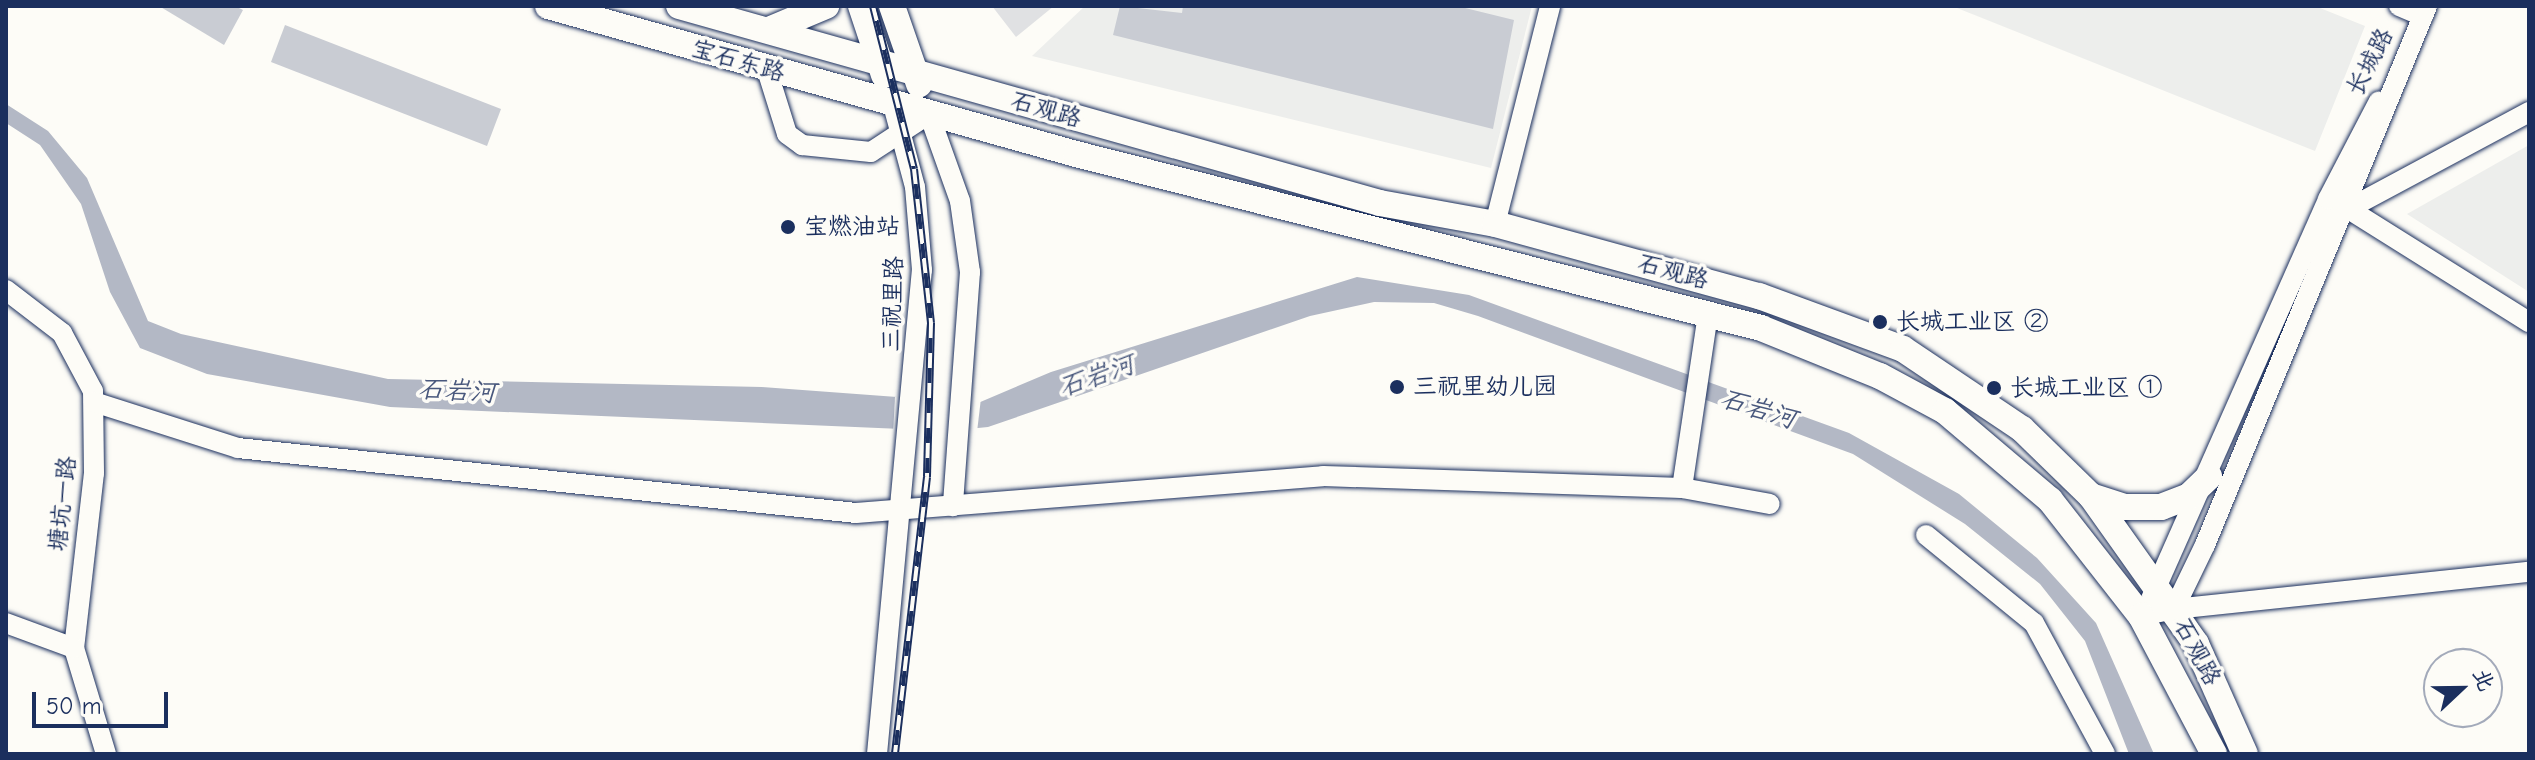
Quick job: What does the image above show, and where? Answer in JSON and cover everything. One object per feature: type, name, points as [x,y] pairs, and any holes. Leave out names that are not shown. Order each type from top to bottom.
[{"type":"main road","name":"宝石东路","points":[[548,6],[929,114]]},
{"type":"main road","name":"宝石东路","points":[[679,6],[914,73]]},
{"type":"main road","points":[[768,29],[826,6]]},
{"type":"main road","points":[[861,6],[893,105]]},
{"type":"main road","points":[[892,6],[929,114]]},
{"type":"main road","name":"石观路","points":[[914,73],[1380,203],[1495,224],[1759,296],[1903,349],[2022,429],[2091,496],[2174,609],[2245,754]]},
{"type":"main road","name":"石观路","points":[[929,114],[1708,314],[1826,352],[1945,411],[2050,500],[2141,616],[2214,754]]},
{"type":"main road","points":[[2091,496],[2124,507],[2161,507],[2189,496],[2209,477]]},
{"type":"street","points":[[1495,224],[1550,6]]},
{"type":"street","points":[[2399,6],[2425,11]]},
{"type":"street","name":"长城路","points":[[2141,616],[2209,477],[2328,199],[2425,11]]},
{"type":"street","name":"长城路","points":[[2174,609],[2350,208],[2425,11]]},
{"type":"street","points":[[767,70],[795,143],[871,152],[929,114],[967,239],[962,386],[953,506]]},
{"type":"street","name":"三祝里路","points":[[877,754],[910,453],[916,381],[921,231],[893,105]]},
{"type":"street","points":[[2350,208],[2529,112]]},
{"type":"street","points":[[2328,199],[2350,208],[2529,322]]},
{"type":"street","name":"塘坑一路","points":[[6,290],[75,349],[94,402],[74,648],[106,754]]},
{"type":"street","points":[[1682,488],[1708,314]]},
{"type":"street","points":[[94,402],[238,448],[856,513],[1323,476],[1682,488],[1770,504]]},
{"type":"street","points":[[1926,535],[2034,623],[2105,754]]},
{"type":"street","points":[[2141,616],[2174,609],[2529,572]]},
{"type":"street","points":[[6,623],[74,648]]},
{"type":"shaded area","points":[[992,6],[1054,6],[1016,37]]},
{"type":"shaded area","points":[[1085,6],[1532,6],[1491,168],[1032,56]]},
{"type":"shaded area","points":[[1952,6],[2315,6],[2365,26],[2315,151]]},
{"type":"shaded area","points":[[2529,145],[2529,292],[2407,214]]},
{"type":"water","name":"石岩河","points":[[6,104],[48,131],[87,178],[148,321],[181,334],[388,379],[762,387],[978,403],[1051,372],[1357,277],[1469,295],[1849,433],[1959,494],[2037,558],[2096,623],[2154,754],[2129,754],[2085,641],[2040,584],[1965,524],[1853,454],[1478,316],[1434,303],[1374,302],[1310,316],[988,427],[948,431],[390,407],[207,374],[140,348],[110,292],[81,204],[40,145],[6,123]]},
{"type":"pier","points":[[895,397],[981,398],[977,432],[893,434]]},
{"type":"building","points":[[159,6],[235,6],[243,10],[224,45]]},
{"type":"building","points":[[1120,6],[1182,13],[1183,6],[1457,6],[1514,20],[1493,129],[1113,35]]},
{"type":"building","points":[[285,25],[501,109],[487,146],[271,62]]},
{"type":"railway","points":[[873,6],[914,169],[931,323],[927,477],[895,754]]},
{"type":"place","name":"宝燃油站","points":[[788,227]]},
{"type":"place","name":"长城工业区 ②","points":[[1880,322]]},
{"type":"place","name":"三祝里幼儿园","points":[[1397,387]]},
{"type":"place","name":"长城工业区 ①","points":[[1994,388]]}]
